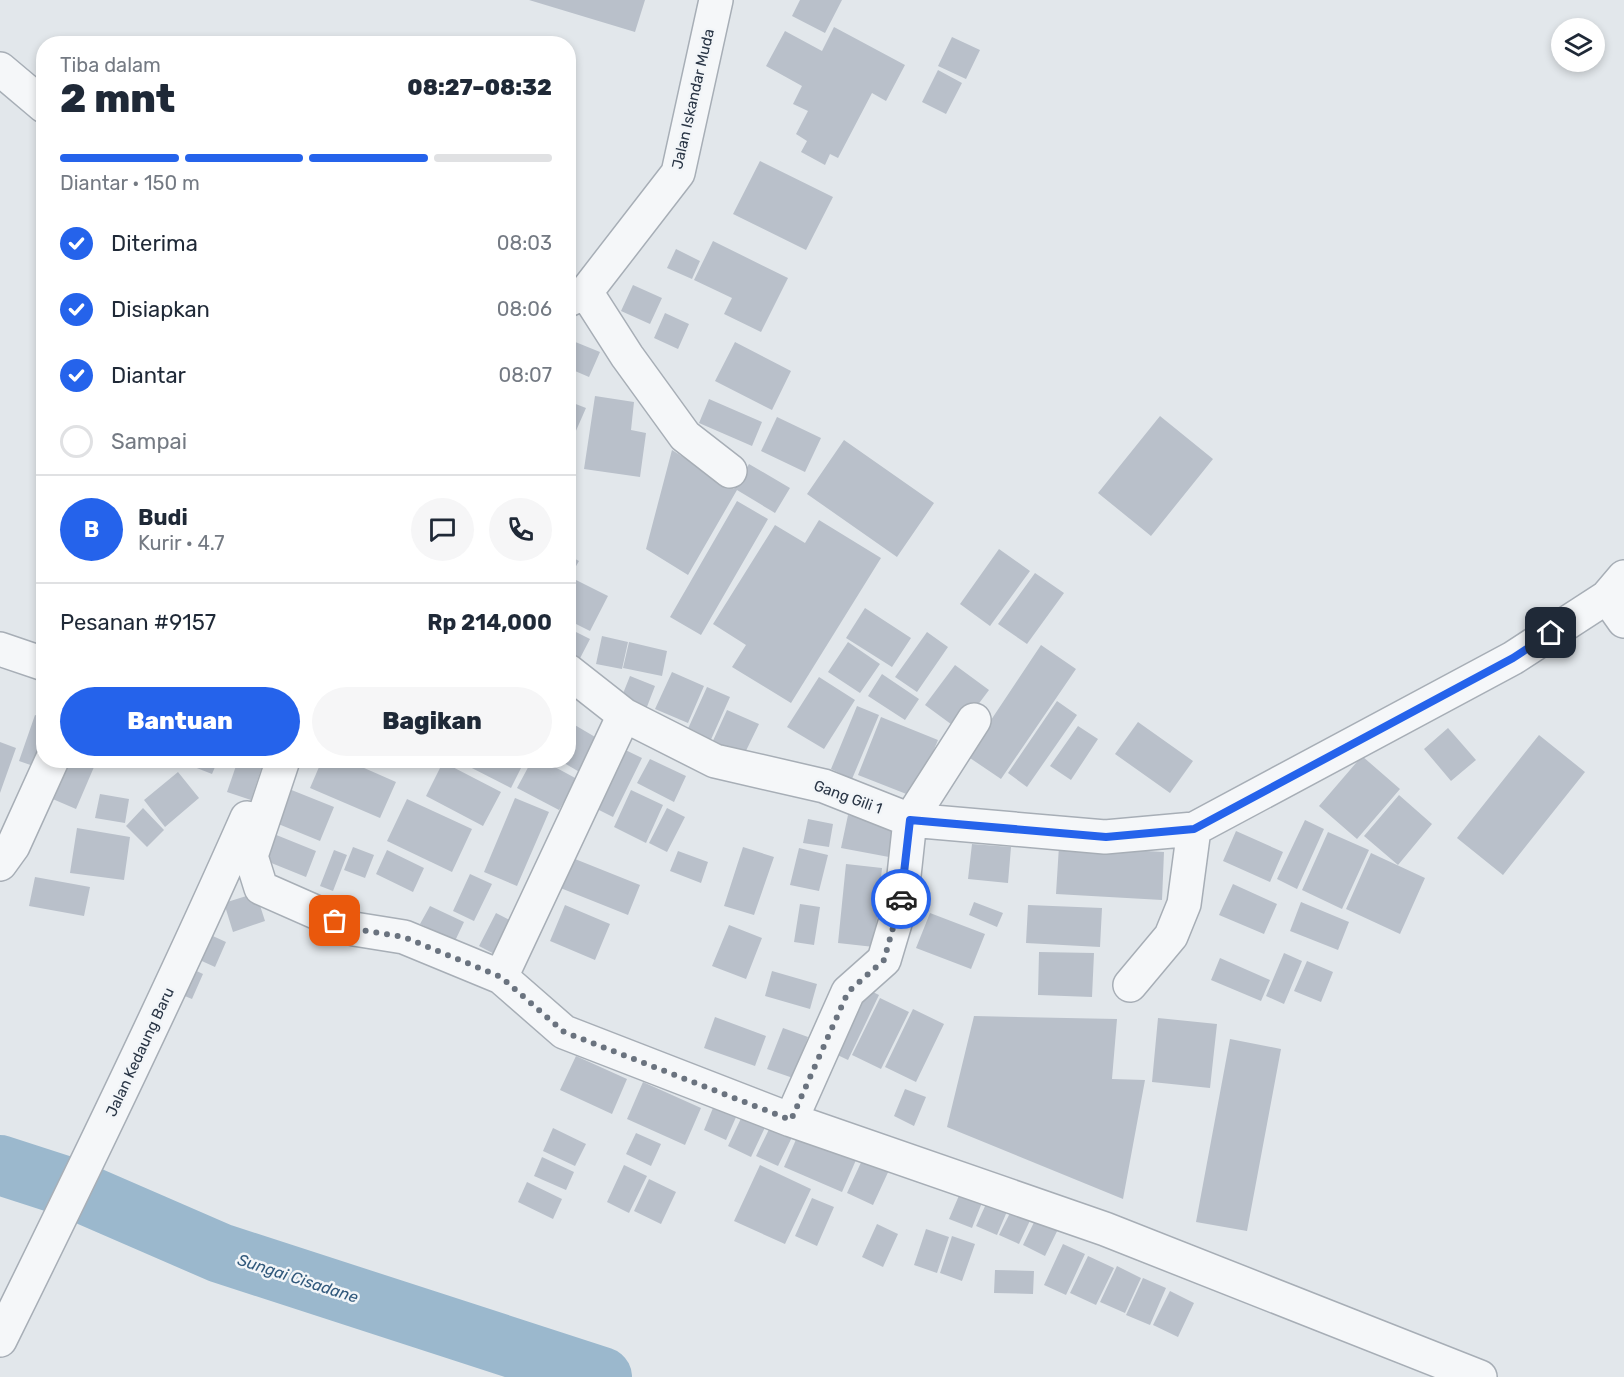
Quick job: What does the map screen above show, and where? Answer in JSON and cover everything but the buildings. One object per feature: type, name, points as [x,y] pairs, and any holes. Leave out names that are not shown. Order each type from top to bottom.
[{"type":"street","name":"Jalan Iskandar Muda","points":[[577,296],[678,173],[716,0]]},
{"type":"street","points":[[0,69],[36,99]]},
{"type":"street","points":[[577,296],[627,356],[685,436],[730,471]]},
{"type":"street","name":"Gang Gili 1","points":[[576,677],[624,715],[715,761],[824,786],[910,820],[1106,837],[1194,829],[1513,658],[1618,598]]},
{"type":"street","points":[[0,649],[36,661]]},
{"type":"street","points":[[501,977],[624,715]]},
{"type":"street","points":[[791,1120],[848,992],[884,960],[901,903],[910,820],[974,720]]},
{"type":"street","points":[[0,864],[13,846],[48,768]]},
{"type":"street","name":"Jalan Kedaung Baru","points":[[0,1340],[78,1182],[207,909],[269,768]]},
{"type":"street","points":[[280,768],[251,856],[261,888],[354,929],[404,937],[501,977],[564,1032],[791,1120],[1105,1230],[1480,1377]]},
{"type":"street","points":[[1130,985],[1171,936],[1184,904],[1194,829]]},
{"type":"waterway","name":"Sungai Cisadane","points":[[0,1165],[68,1187],[220,1253],[602,1377]]},
{"type":"way so far","points":[[335,921],[354,929],[404,937],[501,977],[564,1032],[791,1120],[848,992],[884,960],[901,899]]},
{"type":"route","points":[[901,899],[910,820],[1106,837],[1194,829],[1513,658],[1551,633]]}]
